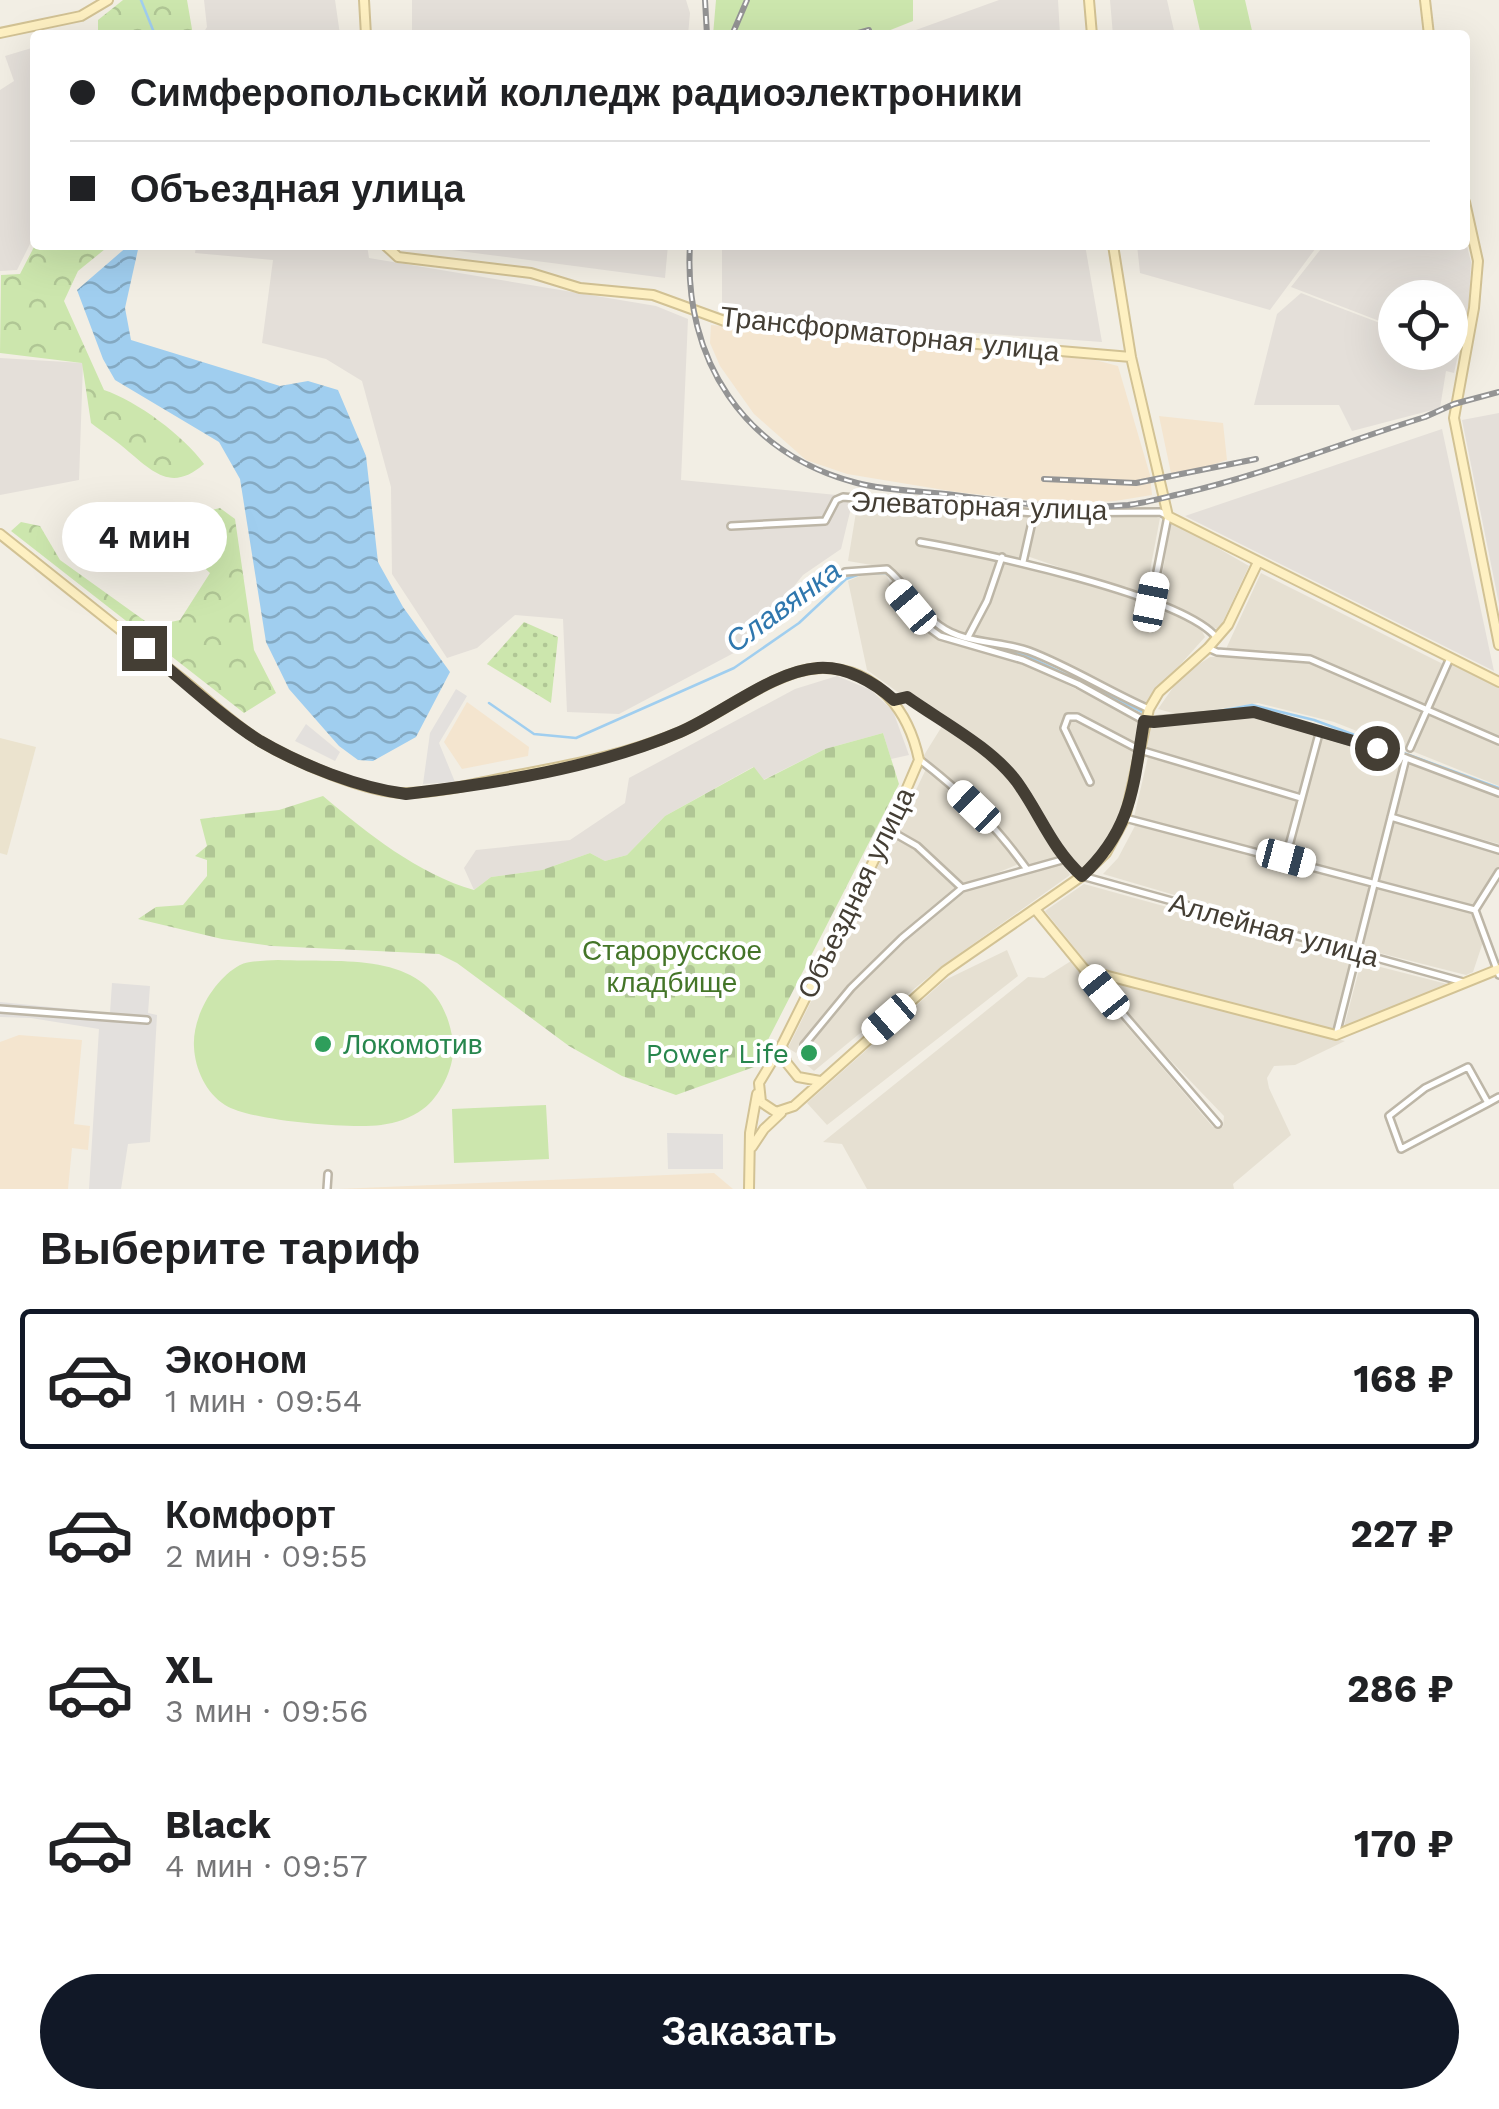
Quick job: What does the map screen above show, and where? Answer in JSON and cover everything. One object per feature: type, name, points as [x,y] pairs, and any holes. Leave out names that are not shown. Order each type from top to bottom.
[{"type":"main road","points":[[0,34],[80,16],[108,0]]},
{"type":"main road","points":[[364,0],[366,30]]},
{"type":"main road","points":[[1089,0],[1092,30]]},
{"type":"main road","points":[[1425,0],[1428,30]]},
{"type":"main road","points":[[1470,225],[1478,262],[1474,308],[1454,418],[1499,645]]},
{"type":"main road","name":"Трансформаторная улица","points":[[391,250],[398,256],[531,273],[580,288],[653,295],[730,323],[1131,358]]},
{"type":"main road","points":[[1114,250],[1131,358],[1168,516]]},
{"type":"main road","name":"Элеваторная улица","points":[[1168,516],[1499,682]]},
{"type":"main road","points":[[0,534],[260,740],[334,775],[378,790],[406,794],[440,790],[617,756],[682,731],[772,684],[808,670],[832,668],[865,679],[894,700]]},
{"type":"main road","points":[[750,1152],[764,1128],[944,971],[1082,876],[1114,842],[1125,818],[1149,709],[1160,692],[1228,625],[1258,562]]},
{"type":"main road","name":"Объездная улица","points":[[766,1072],[889,830],[919,760],[911,730],[894,700]]},
{"type":"main road","points":[[1035,909],[1085,970],[1336,1036],[1498,971]]},
{"type":"main road","points":[[782,1045],[786,1062],[801,1088],[798,1100]]},
{"type":"main road","points":[[749,1189],[758,1083],[766,1072],[780,1068],[820,1081]]},
{"type":"main road","points":[[758,1092],[765,1107],[784,1111]]},
{"type":"street","name":"Элеваторная улица","points":[[731,526],[825,521],[836,500],[844,497],[1034,513],[1160,512],[1168,516]]},
{"type":"street","points":[[1023,562],[1034,513]]},
{"type":"street","points":[[1151,602],[1168,516]]},
{"type":"street","points":[[920,542],[1023,562],[1151,602],[1205,625],[1217,638]]},
{"type":"street","points":[[968,638],[987,601],[1002,557]]},
{"type":"street","points":[[845,572],[887,569],[937,625],[968,638],[1024,649],[1149,709]]},
{"type":"street","points":[[894,586],[940,636],[1022,660],[1078,684],[1144,721],[1254,712],[1406,758],[1499,793]]},
{"type":"street","points":[[1208,648],[1217,652],[1310,659],[1499,741]]},
{"type":"street","points":[[1410,748],[1450,658]]},
{"type":"street","points":[[894,700],[907,697],[964,733],[1015,779],[1063,859],[1082,876]]},
{"type":"street","points":[[1090,782],[1064,728],[1068,718],[1077,717],[1140,750],[1300,798]]},
{"type":"street","points":[[1286,858],[1320,730]]},
{"type":"street","points":[[1336,1036],[1406,758]]},
{"type":"street","points":[[919,760],[946,780],[1002,835],[1026,868]]},
{"type":"street","points":[[1391,816],[1499,850]]},
{"type":"street","points":[[1125,818],[1475,910]]},
{"type":"street","points":[[889,830],[917,846],[962,888]]},
{"type":"street","points":[[804,1044],[850,988],[962,888],[1063,859]]},
{"type":"street","points":[[1475,910],[1499,872]]},
{"type":"street","name":"Аллейная улица","points":[[1082,876],[1466,983]]},
{"type":"street","points":[[1475,910],[1498,971]]},
{"type":"street","points":[[1085,970],[1218,1124]]},
{"type":"street","points":[[0,1009],[147,1020]]},
{"type":"street","points":[[1488,1102],[1468,1067],[1425,1088],[1388,1116],[1402,1149],[1499,1097]]},
{"type":"street","points":[[327,1189],[328,1174]]},
{"type":"shaded area","points":[[204,0],[335,0],[339,30],[205,30]]},
{"type":"shaded area","points":[[412,0],[686,0],[690,13],[688,30],[412,30]]},
{"type":"shaded area","points":[[999,0],[1058,0],[1060,30],[916,30]]},
{"type":"shaded area","points":[[1110,0],[1167,0],[1174,30],[1113,30]]},
{"type":"shaded area","points":[[30,48],[30,244],[17,270],[0,271],[0,90],[14,81],[5,56]]},
{"type":"shaded area","points":[[368,250],[369,258],[656,306],[688,319],[681,480],[847,496],[850,512],[841,549],[803,575],[745,647],[619,714],[567,712],[563,619],[515,615],[477,648],[447,658],[392,574],[391,487],[362,381],[326,359],[262,343],[273,260],[195,253]]},
{"type":"shaded area","points":[[452,250],[668,250],[665,278]]},
{"type":"shaded area","points":[[722,250],[1086,250],[1102,342],[744,316],[722,305]]},
{"type":"shaded area","points":[[1138,250],[1314,250],[1270,310],[1140,273]]},
{"type":"shaded area","points":[[1320,250],[1468,250],[1471,262],[1468,310],[1468,280],[1378,280],[1378,320],[1291,287]]},
{"type":"shaded area","points":[[1301,293],[1378,322],[1378,370],[1455,370],[1446,371],[1440,408],[1352,431],[1339,405],[1254,405],[1277,314]]},
{"type":"shaded area","points":[[711,325],[1020,352],[1118,366],[1150,475],[1152,495],[1065,504],[847,474],[806,460],[754,414],[720,366],[710,343]]},
{"type":"shaded area","points":[[0,358],[83,363],[79,480],[0,495]]},
{"type":"shaded area","points":[[1499,413],[1499,604],[1462,420]]},
{"type":"shaded area","points":[[1159,416],[1223,423],[1227,460],[1172,478]]},
{"type":"shaded area","points":[[1442,429],[1494,671],[1185,516]]},
{"type":"shaded area","points":[[858,500],[1028,515],[1020,558],[917,542],[1021,563],[1150,605],[1199,625],[1205,637],[1145,704],[1026,647],[958,633],[938,621],[889,568],[848,561]]},
{"type":"shaded area","points":[[1036,514],[1145,514],[1160,518],[1145,597],[1027,556]]},
{"type":"shaded area","points":[[1171,521],[1249,566],[1219,630],[1158,601]]},
{"type":"shaded area","points":[[1261,573],[1445,665],[1427,707],[1309,655],[1225,651]]},
{"type":"shaded area","points":[[864,574],[886,574],[892,587],[934,636],[1021,662],[1139,720],[1121,815],[1104,847],[1081,871],[1064,858],[1017,778],[965,729],[899,693],[867,670],[848,581]]},
{"type":"shaded area","points":[[1269,656],[1315,664],[1422,713],[1405,750],[1334,722],[1258,703],[1180,715],[1158,709],[1181,676],[1210,657]]},
{"type":"shaded area","points":[[1450,663],[1499,688],[1499,740],[1430,710]]},
{"type":"shaded area","points":[[837,676],[871,690],[893,711],[909,755],[891,759],[883,733],[825,749],[763,780],[753,767],[665,816],[627,855],[605,861],[590,853],[542,870],[491,877],[474,890],[464,868],[476,850],[570,840],[625,803],[629,778],[795,689]]},
{"type":"shaded area","points":[[456,689],[467,696],[439,743],[455,782],[423,784],[430,733]]},
{"type":"shaded area","points":[[467,702],[529,747],[528,756],[462,769],[444,742]]},
{"type":"shaded area","points":[[1252,713],[1404,758],[1375,880],[1287,857],[1299,792],[1145,749],[1151,724]]},
{"type":"shaded area","points":[[1428,714],[1499,744],[1499,786],[1412,751]]},
{"type":"shaded area","points":[[944,723],[963,734],[1015,780],[1060,859],[1028,866],[1004,833],[921,760]]},
{"type":"shaded area","points":[[306,724],[340,752],[335,761],[295,741]]},
{"type":"shaded area","points":[[0,738],[36,747],[7,855],[0,853]]},
{"type":"shaded area","points":[[1148,757],[1299,799],[1285,856],[1134,817]]},
{"type":"shaded area","points":[[1411,761],[1499,796],[1499,844],[1394,815]]},
{"type":"shaded area","points":[[926,769],[952,788],[1021,863],[963,887],[941,863],[897,830]]},
{"type":"shaded area","points":[[1394,820],[1499,852],[1499,870],[1475,908],[1379,881]]},
{"type":"shaded area","points":[[1136,824],[1373,886],[1354,948],[1103,874],[1118,858]]},
{"type":"shaded area","points":[[894,834],[927,855],[957,887],[850,987],[796,1053],[788,1048]]},
{"type":"shaded area","points":[[1063,863],[1070,875],[942,966],[814,1071],[797,1057],[851,989],[942,906],[964,890]]},
{"type":"shaded area","points":[[1084,884],[1351,958],[1332,1033],[1090,967],[1045,911]]},
{"type":"shaded area","points":[[1377,885],[1473,911],[1483,942],[1473,972],[1466,975],[1360,948]]},
{"type":"shaded area","points":[[1007,950],[1018,976],[827,1125],[807,1103],[945,980]]},
{"type":"shaded area","points":[[1071,961],[1213,1127],[1223,1127],[1224,1116],[1095,977],[1345,1041],[1295,1065],[1274,1066],[1267,1078],[1269,1088],[1291,1135],[1233,1184],[1234,1189],[867,1189],[842,1144],[823,1142],[1028,977],[1044,978]]},
{"type":"shaded area","points":[[1361,962],[1451,985],[1344,1027]]},
{"type":"shaded area","points":[[112,983],[150,986],[148,1013],[157,1015],[150,1142],[128,1144],[121,1189],[89,1189],[99,1029],[0,1017],[0,1002],[110,1013]]},
{"type":"shaded area","points":[[19,1035],[82,1040],[74,1124],[90,1126],[88,1150],[72,1148],[68,1189],[0,1189],[0,1042]]},
{"type":"shaded area","points":[[667,1133],[723,1134],[723,1169],[668,1169]]},
{"type":"shaded area","points":[[714,1173],[733,1189],[338,1189],[502,1182]]},
{"type":"green space","points":[[123,0],[187,0],[192,30],[98,30],[98,20]]},
{"type":"green space","points":[[716,0],[913,0],[913,21],[890,30],[713,30]]},
{"type":"green space","points":[[1193,0],[1245,0],[1252,30],[1200,30]]},
{"type":"green space","points":[[32,250],[104,250],[78,271],[64,301],[104,390],[145,411],[185,442],[204,464],[183,477],[156,473],[91,423],[82,363],[0,353],[1,275],[20,274]]},
{"type":"green space","points":[[220,508],[235,519],[254,650],[276,693],[244,713],[11,531],[21,522],[40,526],[60,560],[152,626],[180,620],[210,573],[196,560],[199,513]]},
{"type":"green space","points":[[524,622],[558,637],[551,703],[487,664]]},
{"type":"green space","name":"Старорусское кладбище","points":[[883,733],[899,784],[754,1067],[676,1095],[622,1076],[569,1046],[457,963],[439,954],[272,946],[222,939],[138,919],[156,907],[183,905],[207,876],[207,860],[195,856],[207,846],[200,819],[279,810],[323,796],[413,863],[474,890],[491,877],[542,870],[590,853],[605,861],[627,855],[665,816],[754,767],[764,780],[825,749]]},
{"type":"green space","name":"Локомотив","points":[[278,960],[362,962],[388,967],[411,976],[430,990],[445,1012],[453,1051],[446,1079],[430,1103],[398,1121],[347,1126],[256,1115],[218,1100],[203,1080],[195,1055],[194,1035],[206,1000],[240,965]]},
{"type":"green space","points":[[546,1105],[549,1159],[454,1163],[452,1109]]},
{"type":"water","points":[[123,250],[138,250],[125,308],[131,340],[280,386],[308,381],[338,390],[366,456],[378,562],[403,607],[450,672],[416,737],[373,761],[358,760],[339,746],[289,689],[266,642],[240,479],[219,442],[115,380],[77,290]]},
{"type":"waterway","name":"Славянка","points":[[141,0],[153,30]]},
{"type":"waterway","name":"Славянка","points":[[489,703],[534,734],[576,738],[734,668],[799,623],[846,579],[863,573],[886,573],[930,623],[948,636]]},
{"type":"waterway","name":"Славянка","points":[[975,644],[1023,654],[1143,712]]},
{"type":"waterway","name":"Славянка","points":[[1208,713],[1252,705],[1314,720],[1499,788]]},
{"type":"railway","points":[[705,0],[707,30]]},
{"type":"railway","points":[[734,30],[747,0]]},
{"type":"railway","points":[[690,250],[697,326],[710,363],[729,396],[753,425],[782,450],[817,469],[869,486],[1041,505],[1134,504],[1242,477],[1499,392]]},
{"type":"railway","points":[[1044,479],[1136,483],[1256,459]]},
{"type":"place","name":"Локомотив","points":[[323,1044]]},
{"type":"place","name":"Power Life","points":[[809,1053]]},
{"type":"route","points":[[144,648],[260,740],[334,775],[378,790],[406,794],[617,756],[682,731],[772,684],[808,670],[832,668],[865,679],[894,700],[907,697],[964,733],[1015,779],[1056,850],[1082,876],[1106,853],[1125,818],[1144,721],[1254,712],[1377,748]]}]
